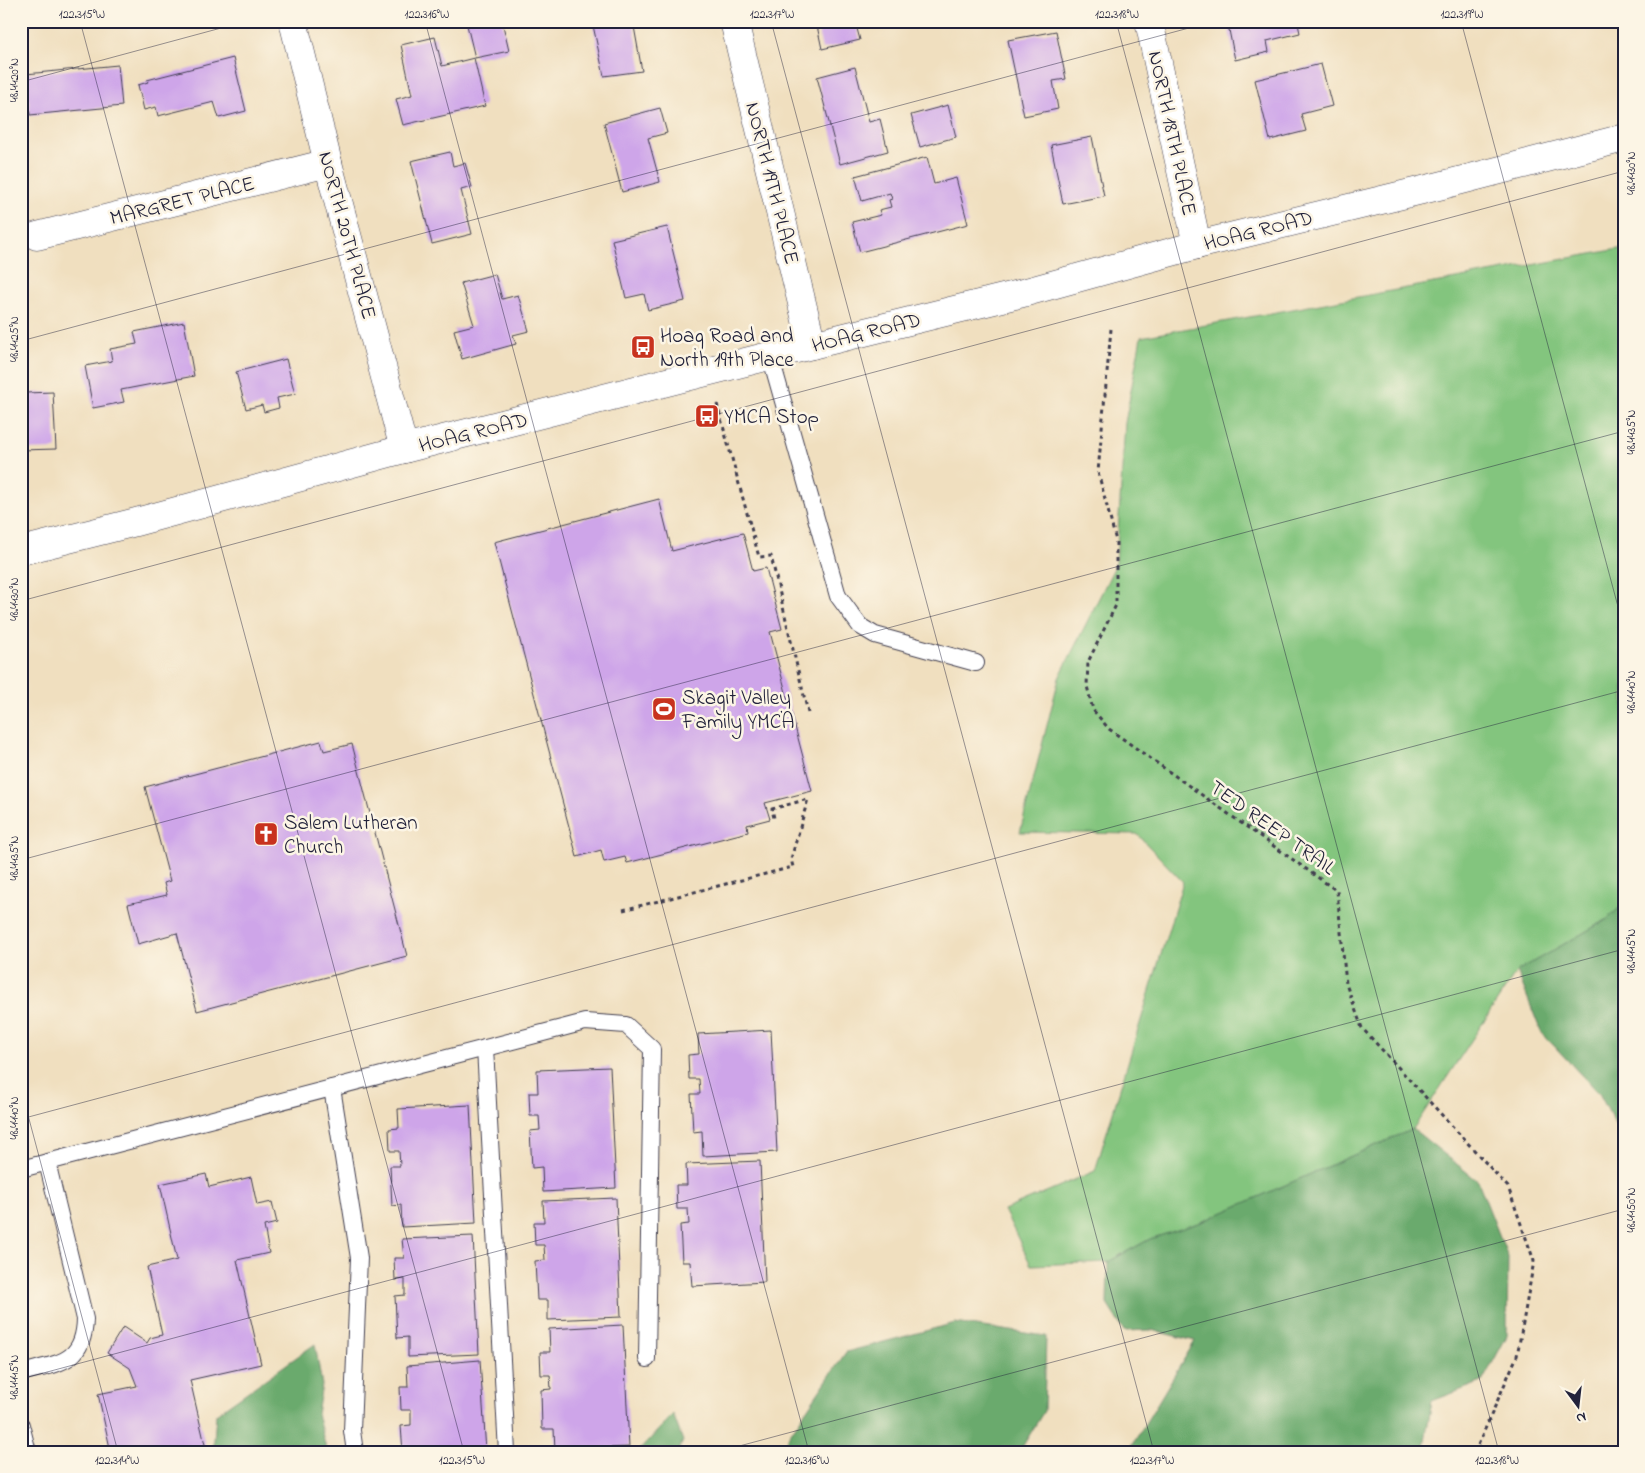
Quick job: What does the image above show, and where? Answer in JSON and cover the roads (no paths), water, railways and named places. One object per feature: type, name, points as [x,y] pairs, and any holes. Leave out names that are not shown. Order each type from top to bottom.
[{"type":"street","name":"NORTH 20TH PLACE","points":[[293,21],[328,164],[404,449]]},
{"type":"street","name":"NORTH 19TH PLACE","points":[[734,21],[812,345]]},
{"type":"street","name":"NORTH 18TH PLACE","points":[[1149,21],[1197,245]]},
{"type":"street","name":"HOAG ROAD","points":[[21,551],[136,522],[404,449],[770,355],[1019,294],[1197,245],[1439,186],[1624,138]]},
{"type":"street","name":"MARGRET PLACE","points":[[37,236],[328,164]]},
{"type":"lane","points":[[770,355],[838,596],[860,626],[875,635],[976,663]]},
{"type":"lane","points":[[21,1169],[586,1022],[626,1025],[652,1050],[647,1359]]},
{"type":"lane","points":[[485,1048],[507,1452]]},
{"type":"lane","points":[[332,1088],[359,1258],[352,1431],[355,1452]]},
{"type":"lane","points":[[21,1373],[65,1361],[78,1349],[85,1334],[85,1319],[47,1162]]},
{"type":"lane","points":[[21,1425],[28,1452]]},
{"type":"place","name":"Hoag Road and North 19th Place","points":[[643,347]]},
{"type":"place","name":"YMCA Stop","points":[[707,416]]},
{"type":"place","name":"Skagit Valley Family YMCA","points":[[664,709]]},
{"type":"place","name":"Salem Lutheran Church","points":[[266,834]]}]
